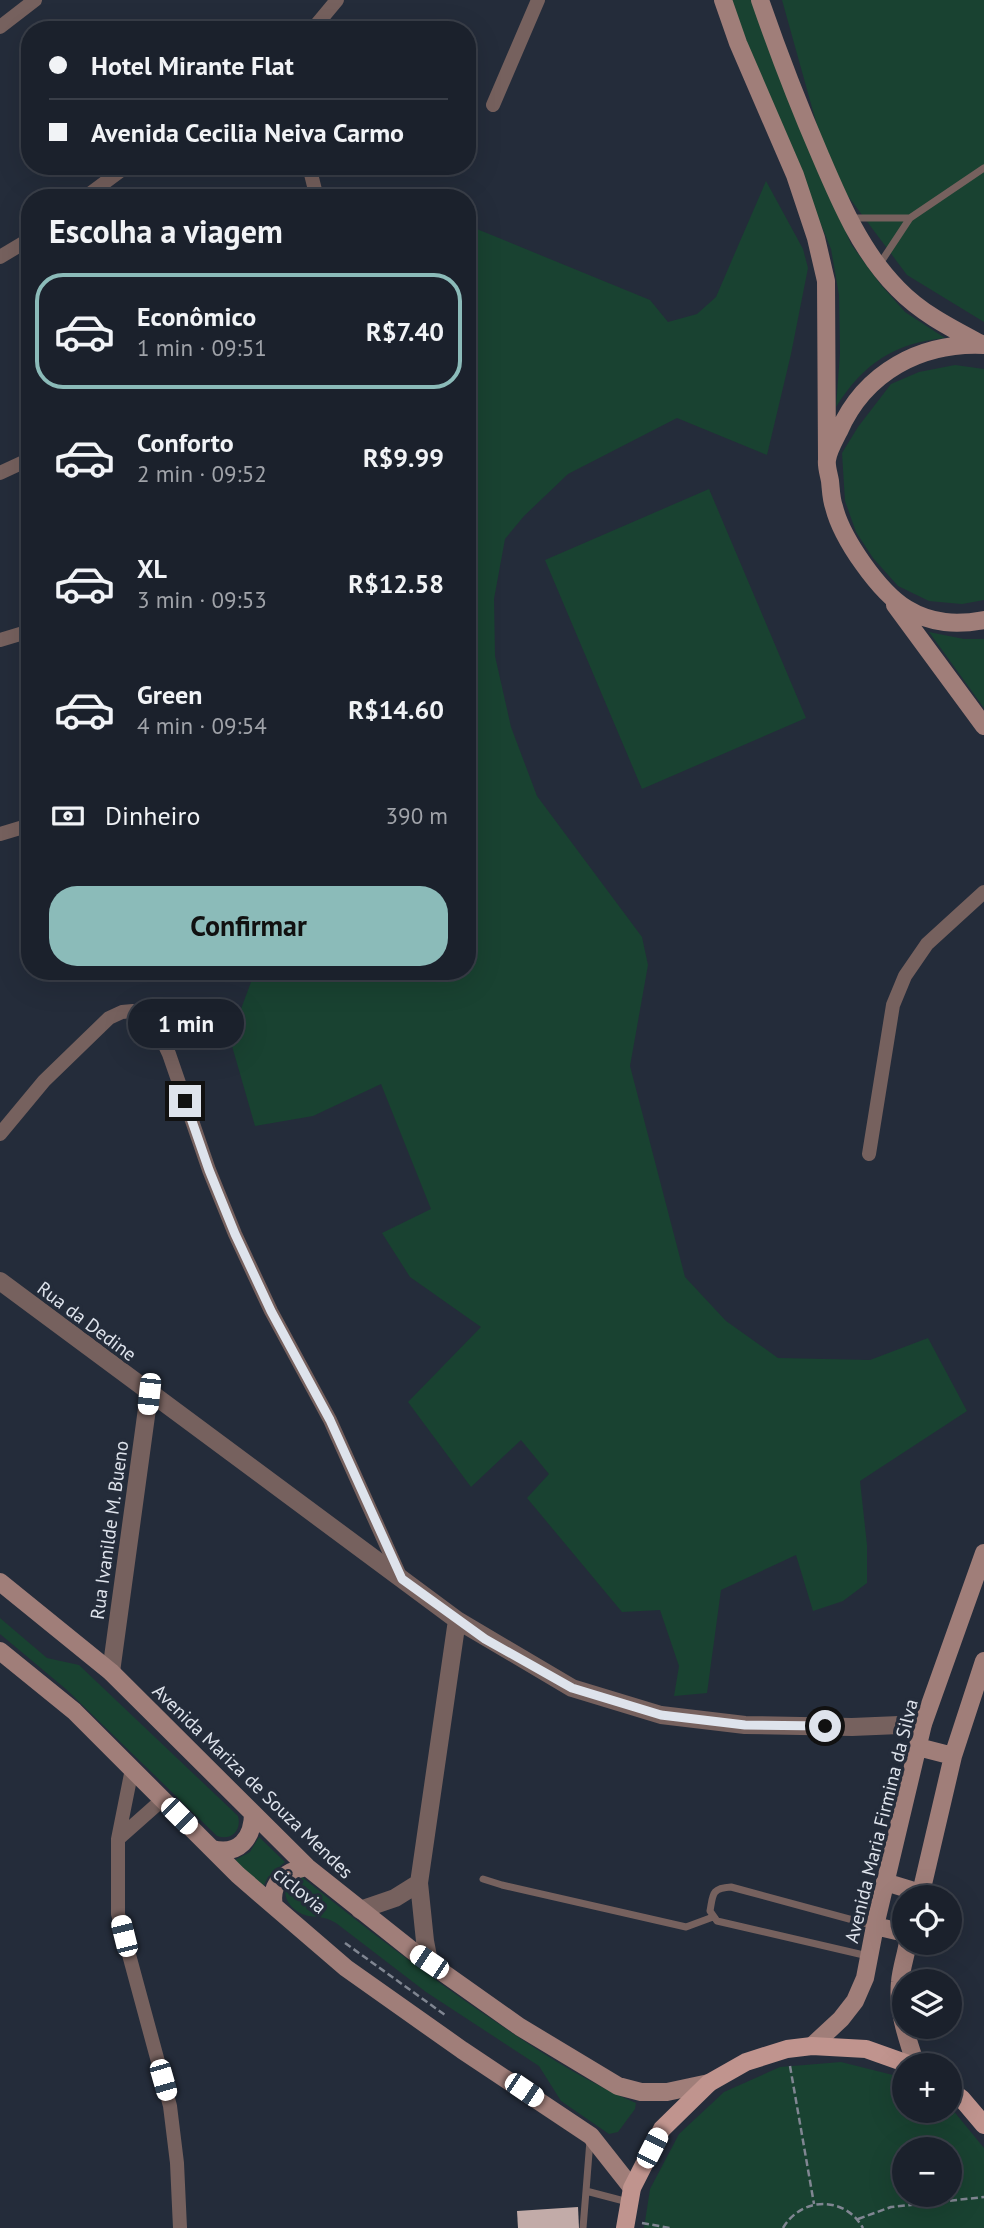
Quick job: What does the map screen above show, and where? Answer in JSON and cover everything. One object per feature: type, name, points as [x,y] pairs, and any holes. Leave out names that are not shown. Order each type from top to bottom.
[{"type":"main road","points":[[723,0],[738,43],[795,175],[816,238],[826,281],[827,460],[834,508],[849,542],[984,726]]},
{"type":"main road","points":[[760,0],[788,80],[848,218],[897,289],[936,320],[983,345]]},
{"type":"main road","points":[[827,460],[847,413],[872,381],[913,356],[939,347],[983,345]]},
{"type":"main road","points":[[883,589],[906,609],[929,619],[959,625],[984,620]]},
{"type":"main road","name":"Avenida Maria Firmina da Silva","points":[[812,2046],[841,2019],[855,2001],[865,1978],[923,1724],[984,1553]]},
{"type":"main road","name":"Avenida Mariza de Souza Mendes","points":[[0,1582],[111,1672],[307,1867],[429,1962],[520,2027],[618,2087],[641,2092],[667,2092],[709,2082]]},
{"type":"main road","points":[[0,1651],[74,1711],[212,1849],[346,1968],[591,2136],[628,2210]]},
{"type":"main road","points":[[922,1885],[953,1756],[984,1661]]},
{"type":"main road","points":[[918,1747],[953,1756]]},
{"type":"main road","points":[[212,1849],[225,1853],[246,1841],[253,1828],[253,1813]]},
{"type":"main road","points":[[274,1906],[273,1888],[282,1876],[294,1869],[307,1867]]},
{"type":"main road","points":[[886,1882],[894,1885]]},
{"type":"main road","points":[[875,1926],[892,1930]]},
{"type":"main road","points":[[905,1955],[900,1983],[901,2003],[911,2053]]},
{"type":"main road","points":[[628,2210],[662,2129],[709,2082],[746,2062],[787,2049],[812,2046],[866,2049],[892,2058]]},
{"type":"main road","points":[[962,2099],[984,2125]]},
{"type":"street","points":[[320,21],[337,0]]},
{"type":"street","points":[[493,105],[538,0]]},
{"type":"street","points":[[0,27],[31,1]]},
{"type":"street","points":[[96,189],[115,175]]},
{"type":"street","points":[[0,257],[21,244]]},
{"type":"street","points":[[0,473],[21,464]]},
{"type":"street","points":[[0,640],[21,634]]},
{"type":"street","points":[[0,834],[21,827]]},
{"type":"street","points":[[869,1154],[893,1005],[905,976],[927,944],[984,892]]},
{"type":"street","points":[[0,1134],[44,1081],[109,1018],[122,1012],[133,1011],[144,1014],[156,1026],[169,1054],[209,1170],[235,1234],[271,1311],[330,1420],[402,1579]]},
{"type":"street","name":"Rua da Dedine","points":[[0,1281],[457,1620],[572,1688],[661,1715],[745,1725],[852,1727],[923,1724]]},
{"type":"street","name":"Rua Ivanilde M. Bueno","points":[[111,1672],[149,1394]]},
{"type":"street","points":[[429,1962],[419,1883],[457,1620]]},
{"type":"street","points":[[132,1769],[117,1839],[118,1914],[170,2106],[177,2163],[180,2228]]},
{"type":"street","points":[[117,1839],[162,1800]]},
{"type":"street","points":[[360,1910],[395,1898],[419,1883]]},
{"type":"lane","points":[[879,265],[910,218],[984,168]]},
{"type":"lane","points":[[848,218],[910,218]]},
{"type":"lane","points":[[483,1879],[686,1927],[713,1917]]},
{"type":"lane","points":[[869,1956],[724,1923],[713,1917],[710,1911],[714,1892],[719,1888],[730,1887],[875,1926]]},
{"type":"lane","points":[[583,2228],[591,2136]]},
{"type":"lane","points":[[586,2191],[628,2210]]},
{"type":"path","points":[[338,1938],[448,2017]]},
{"type":"path","points":[[787,2049],[814,2204]]},
{"type":"path","points":[[858,2219],[891,2207],[984,2197]]},
{"type":"path","points":[[783,2228],[788,2219],[800,2210],[814,2204],[830,2203],[845,2209],[858,2219],[863,2228]]},
{"type":"path","points":[[628,2210],[670,2228]]},
{"type":"green space","points":[[729,0],[752,0],[768,48],[851,244],[905,312],[945,338],[910,345],[882,358],[857,379],[836,407],[840,353],[839,295],[831,249]]},
{"type":"green space","points":[[782,0],[984,0],[984,322],[907,275],[830,172]]},
{"type":"green space","points":[[766,181],[803,249],[808,268],[767,455],[677,418],[568,474],[524,516],[505,539],[494,599],[495,656],[511,727],[537,796],[642,937],[648,965],[630,1066],[685,1277],[726,1321],[778,1358],[870,1360],[928,1338],[967,1411],[860,1481],[867,1545],[867,1583],[843,1601],[813,1611],[796,1555],[721,1590],[707,1693],[674,1696],[679,1666],[660,1610],[622,1612],[527,1498],[549,1474],[521,1440],[471,1487],[408,1402],[481,1327],[410,1277],[382,1233],[431,1209],[381,1084],[313,1116],[255,1126],[230,1039],[252,980],[476,980],[476,229],[650,300],[668,322],[697,314],[716,297]]},
{"type":"green space","points":[[955,365],[984,369],[984,600],[962,604],[929,601],[898,586],[873,558],[856,532],[845,501],[842,453],[891,384],[919,372]]},
{"type":"green space","points":[[709,489],[806,718],[642,789],[545,560]]},
{"type":"green space","points":[[929,632],[964,639],[984,639],[984,708]]},
{"type":"green space","points":[[0,1618],[47,1658],[79,1665],[238,1816],[238,1826],[234,1834],[227,1837],[217,1836],[67,1690],[0,1634]]},
{"type":"green space","points":[[259,1837],[285,1862],[268,1877],[263,1887],[235,1860],[250,1852]]},
{"type":"green space","points":[[302,1877],[471,2005],[581,2076],[636,2103],[635,2109],[618,2132],[609,2134],[561,2101],[539,2066],[426,1992],[336,1923],[302,1914],[293,1908],[287,1900],[286,1886],[288,1881]]},
{"type":"green space","points":[[841,2062],[892,2075],[892,2123],[962,2121],[984,2148],[984,2228],[644,2228],[650,2189],[679,2134],[724,2092],[780,2067]]},
{"type":"building","points":[[578,2207],[579,2228],[518,2228],[517,2211]]},
{"type":"route","points":[[185,1101],[235,1234],[271,1311],[330,1420],[402,1579],[485,1639],[572,1688],[661,1715],[745,1725],[825,1726]]}]
